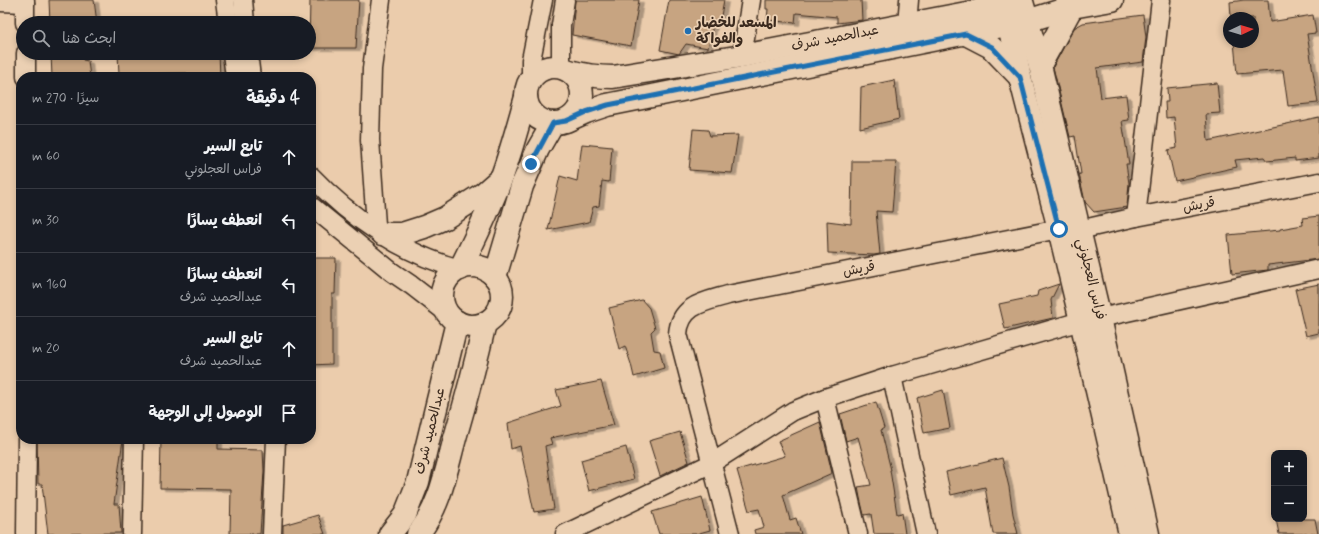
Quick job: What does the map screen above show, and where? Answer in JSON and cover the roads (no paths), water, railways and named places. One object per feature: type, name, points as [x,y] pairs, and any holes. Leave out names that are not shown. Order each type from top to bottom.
[{"type":"main road","name":"عبدالحميد شرف","points":[[565,69],[583,75],[612,77],[742,56],[907,24],[1018,11],[1072,7],[1112,0]]},
{"type":"main road","points":[[1040,66],[1049,46],[1072,7]]},
{"type":"main road","name":"عبدالحميد شرف","points":[[559,122],[608,105],[966,34],[1018,11]]},
{"type":"main road","name":"فراس العجلوني","points":[[1018,11],[1040,66],[1069,229],[1091,319],[1148,534]]},
{"type":"main road","name":"فراس العجلوني","points":[[1018,11],[1020,77],[1069,229]]},
{"type":"main road","points":[[966,34],[992,47],[1020,77]]},
{"type":"main road","points":[[460,269],[475,267],[489,272],[495,277],[499,284],[502,299],[496,313],[485,323],[478,326],[463,325],[452,318],[444,306],[442,297],[443,288],[450,277],[460,269],[478,233],[501,178],[515,138],[528,89],[536,73],[552,67],[565,69],[578,80],[583,92],[582,101],[573,116],[559,122],[545,122],[532,112],[528,89]]},
{"type":"main road","points":[[495,277],[522,186],[538,149],[559,122]]},
{"type":"main road","points":[[383,234],[402,234],[445,218],[484,194],[501,178]]},
{"type":"main road","name":"عبدالحميد شرف","points":[[390,534],[405,515],[418,482],[448,358],[452,318]]},
{"type":"main road","name":"فراس العجلوني","points":[[1091,319],[1130,534]]},
{"type":"main road","name":"عبدالحميد شرف","points":[[418,534],[424,528],[439,499],[485,323]]},
{"type":"main road","points":[[448,358],[463,357],[475,364]]},
{"type":"street","points":[[225,0],[227,16]]},
{"type":"street","points":[[243,0],[244,16]]},
{"type":"street","points":[[381,0],[372,69],[370,140],[376,225],[383,234]]},
{"type":"street","points":[[528,89],[543,0]]},
{"type":"street","points":[[565,0],[561,25],[565,69]]},
{"type":"street","points":[[742,56],[751,0]]},
{"type":"street","points":[[907,24],[909,0]]},
{"type":"street","points":[[1136,217],[1161,0]]},
{"type":"street","points":[[0,2],[25,1],[25,16]]},
{"type":"street","points":[[26,60],[26,72]]},
{"type":"street","points":[[233,60],[234,72]]},
{"type":"street","points":[[249,60],[250,72]]},
{"type":"street","points":[[316,181],[347,210],[383,234],[414,252],[442,265],[460,269]]},
{"type":"street","name":"قريش","points":[[712,463],[678,334],[679,324],[683,316],[704,301],[728,295],[1069,229],[1319,182]]},
{"type":"street","points":[[316,210],[392,272],[417,289],[452,318]]},
{"type":"street","points":[[565,534],[712,463],[793,411],[825,398],[892,376],[1091,319],[1319,269]]},
{"type":"street","points":[[892,376],[926,534]]},
{"type":"street","points":[[825,398],[858,534]]},
{"type":"street","points":[[26,534],[27,444]]},
{"type":"street","points":[[132,534],[134,444]]},
{"type":"street","points":[[272,534],[276,444]]},
{"type":"street","points":[[712,463],[730,534]]},
{"type":"place","name":"المسعد للخضار والفواكة","points":[[688,31]]}]
